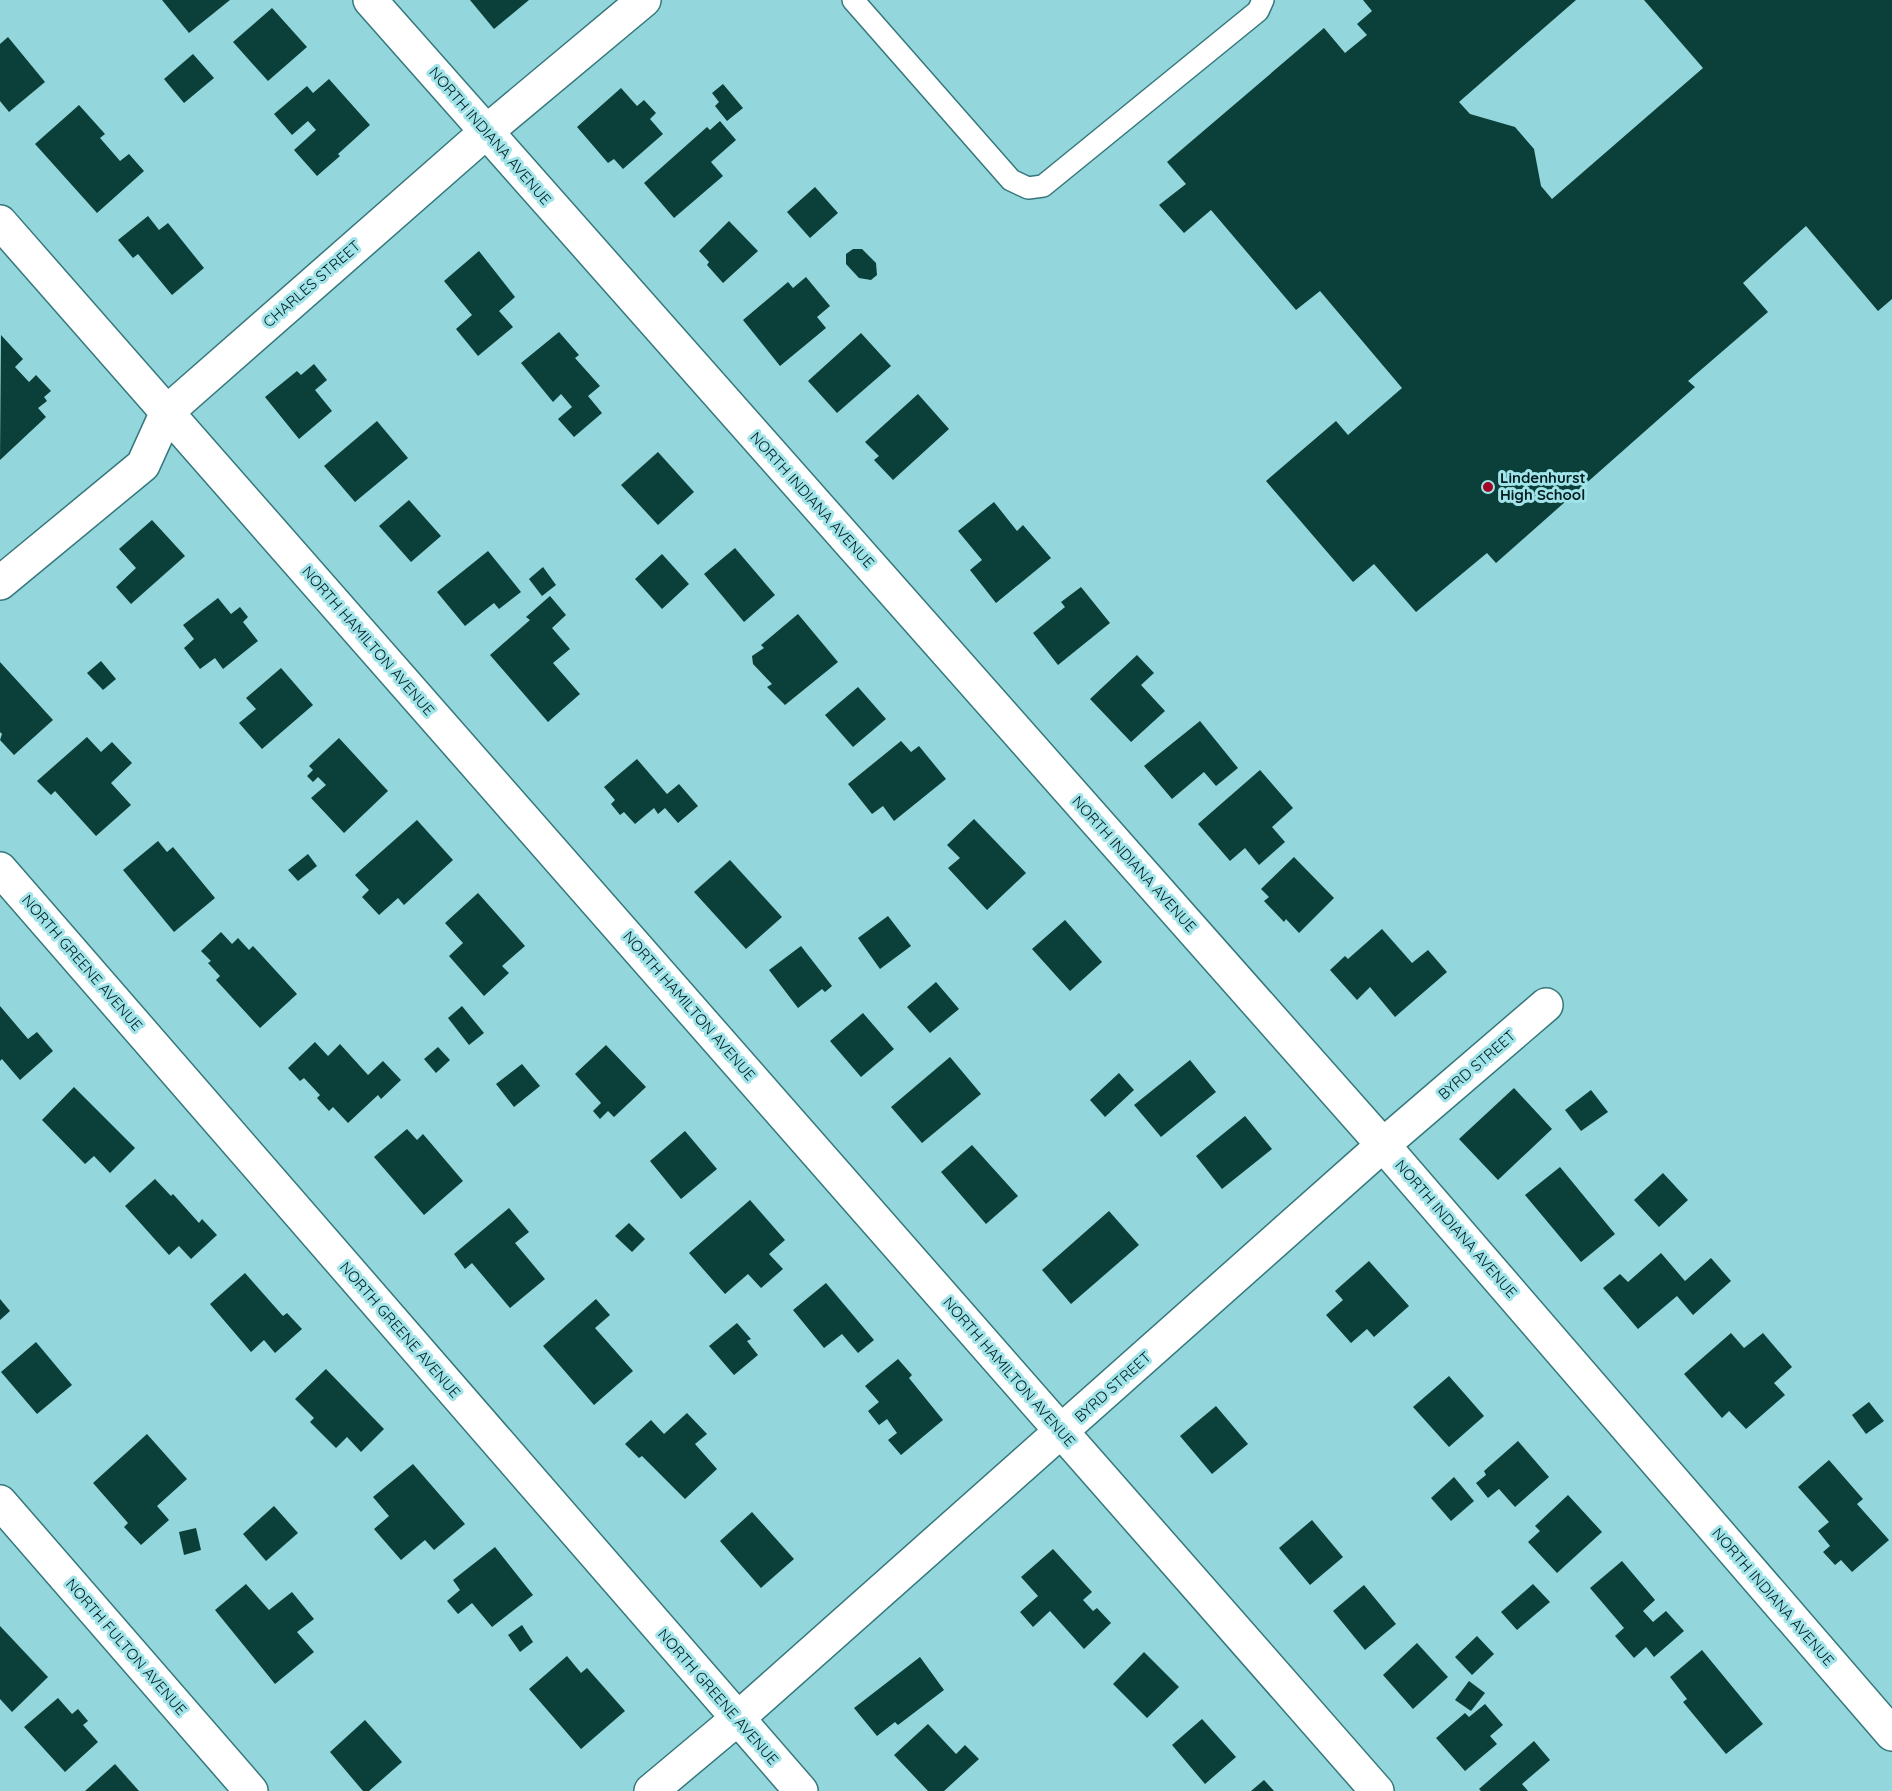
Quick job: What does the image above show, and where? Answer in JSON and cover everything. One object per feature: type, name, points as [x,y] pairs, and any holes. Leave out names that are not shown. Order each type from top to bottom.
[{"type":"street","name":"NORTH INDIANA AVENUE","points":[[370,0],[1383,1145],[1892,1734]]},
{"type":"street","name":"CHARLES STREET","points":[[0,583],[143,465],[167,412],[486,132],[644,0]]},
{"type":"street","name":"NORTH HAMILTON AVENUE","points":[[0,222],[1377,1791]]},
{"type":"street","name":"NORTH GREENE AVENUE","points":[[0,868],[801,1791]]},
{"type":"street","name":"BYRD STREET","points":[[651,1791],[737,1719],[1383,1145],[1546,1005]]},
{"type":"street","name":"NORTH FULTON AVENUE","points":[[0,1502],[251,1791]]},
{"type":"lane","points":[[853,0],[1011,180],[1028,188],[1042,186],[1257,11],[1263,0]]},
{"type":"building","points":[[162,0],[230,0],[189,33]]},
{"type":"building","points":[[470,0],[529,0],[494,29]]},
{"type":"building","points":[[1363,0],[1576,0],[1459,102],[1470,114],[1515,127],[1534,149],[1541,186],[1552,199],[1703,68],[1644,0],[1892,0],[1892,299],[1878,311],[1806,226],[1743,283],[1768,312],[1688,381],[1695,387],[1496,563],[1487,553],[1416,612],[1374,564],[1353,582],[1266,481],[1336,421],[1348,435],[1402,388],[1320,291],[1296,310],[1211,210],[1184,233],[1159,205],[1186,184],[1167,162],[1324,28],[1345,53],[1367,35],[1357,24],[1372,11]]},
{"type":"building","points":[[272,8],[307,47],[268,81],[233,42]]},
{"type":"building","points":[[8,37],[45,82],[9,112],[0,101],[0,44]]},
{"type":"building","points":[[193,54],[214,78],[184,103],[164,79]]},
{"type":"building","points":[[329,79],[370,125],[317,176],[294,150],[316,130],[308,121],[292,135],[274,114],[307,86],[313,93]]},
{"type":"building","points":[[723,84],[743,108],[727,121],[715,106],[719,102],[712,93]]},
{"type":"building","points":[[621,88],[637,106],[644,100],[656,113],[650,119],[663,134],[623,169],[614,159],[608,163],[577,127]]},
{"type":"building","points":[[79,105],[105,134],[100,138],[120,161],[129,154],[144,171],[97,213],[35,144]]},
{"type":"building","points":[[720,121],[736,140],[711,162],[723,176],[674,218],[644,183],[707,127],[710,130]]},
{"type":"building","points":[[815,187],[838,213],[810,238],[787,212]]},
{"type":"building","points":[[148,216],[159,230],[168,223],[204,268],[172,295],[138,254],[133,258],[118,240]]},
{"type":"building","points":[[729,221],[758,251],[723,283],[707,265],[709,262],[699,251]]},
{"type":"building","points":[[853,249],[862,249],[876,263],[877,275],[871,280],[859,278],[846,264],[846,254]]},
{"type":"building","points":[[479,251],[515,297],[499,311],[513,327],[478,356],[456,329],[472,315],[444,281]]},
{"type":"building","points":[[806,277],[830,306],[817,317],[826,328],[780,366],[743,320],[788,282],[793,288]]},
{"type":"building","points":[[559,332],[579,355],[575,358],[600,386],[588,396],[602,413],[574,437],[558,419],[572,407],[561,394],[553,402],[521,363]]},
{"type":"building","points":[[861,333],[891,366],[837,413],[808,381]]},
{"type":"building","points":[[1,335],[23,359],[15,367],[29,382],[36,375],[51,391],[44,397],[47,401],[38,408],[46,417],[0,460]]},
{"type":"building","points":[[314,364],[327,380],[315,390],[332,411],[299,439],[265,397],[297,371],[301,375]]},
{"type":"building","points":[[918,394],[949,429],[893,480],[874,460],[879,456],[865,442]]},
{"type":"building","points":[[377,421],[408,458],[355,502],[324,466]]},
{"type":"building","points":[[658,452],[694,492],[658,525],[621,485]]},
{"type":"building","points":[[409,500],[441,536],[411,562],[379,526]]},
{"type":"building","points":[[994,502],[1017,531],[1023,525],[1051,558],[996,603],[970,570],[982,560],[958,531]]},
{"type":"building","points":[[152,520],[185,556],[131,604],[116,587],[136,568],[119,549]]},
{"type":"building","points":[[735,548],[775,595],[744,622],[704,574]]},
{"type":"building","points":[[488,551],[521,592],[499,609],[494,603],[465,626],[437,592]]},
{"type":"building","points":[[662,554],[689,584],[662,609],[635,579]]},
{"type":"building","points":[[543,567],[556,585],[542,596],[529,579]]},
{"type":"building","points":[[1081,587],[1110,623],[1058,665],[1033,633],[1065,607],[1061,602]]},
{"type":"building","points":[[550,596],[566,615],[552,628],[570,649],[553,663],[580,694],[548,722],[490,655],[530,620],[526,617]]},
{"type":"building","points":[[218,598],[231,614],[240,607],[248,617],[243,622],[258,641],[223,669],[215,658],[200,669],[184,648],[194,639],[183,625]]},
{"type":"building","points":[[798,614],[838,662],[785,705],[767,687],[772,684],[753,664],[752,656],[764,648],[761,645]]},
{"type":"building","points":[[1137,655],[1154,673],[1141,685],[1165,711],[1131,742],[1090,699]]},
{"type":"building","points":[[101,661],[116,679],[103,690],[87,673]]},
{"type":"building","points":[[0,662],[53,720],[14,755],[0,740],[2,734],[0,732]]},
{"type":"building","points":[[281,668],[313,705],[262,749],[239,723],[256,709],[246,698]]},
{"type":"building","points":[[858,687],[886,719],[853,747],[825,715]]},
{"type":"building","points":[[1200,721],[1238,768],[1216,786],[1204,772],[1172,799],[1144,766]]},
{"type":"building","points":[[87,737],[101,752],[112,742],[132,763],[111,783],[131,805],[96,836],[55,791],[51,795],[37,781]]},
{"type":"building","points":[[339,738],[388,791],[344,833],[311,798],[326,785],[318,777],[313,782],[307,776],[313,770],[309,766]]},
{"type":"building","points":[[901,741],[911,752],[919,746],[946,779],[894,821],[883,806],[872,814],[848,784]]},
{"type":"building","points":[[637,759],[667,794],[679,784],[698,806],[678,823],[665,808],[658,814],[654,808],[635,824],[624,812],[620,815],[611,804],[615,800],[604,787]]},
{"type":"building","points":[[1260,770],[1293,808],[1272,827],[1285,842],[1259,865],[1245,848],[1230,861],[1198,824]]},
{"type":"building","points":[[974,819],[1026,873],[987,910],[948,868],[960,858],[947,845]]},
{"type":"building","points":[[417,820],[453,860],[404,905],[398,898],[379,915],[362,897],[369,890],[355,875]]},
{"type":"building","points":[[158,841],[167,852],[173,847],[215,898],[174,932],[123,870]]},
{"type":"building","points":[[308,854],[317,866],[298,881],[288,870]]},
{"type":"building","points":[[1294,857],[1334,898],[1299,933],[1286,919],[1284,922],[1264,901],[1269,897],[1261,889]]},
{"type":"building","points":[[730,860],[782,917],[746,949],[694,892]]},
{"type":"building","points":[[478,893],[525,946],[502,966],[509,973],[484,996],[449,956],[463,943],[445,923]]},
{"type":"building","points":[[888,916],[911,946],[880,969],[858,938]]},
{"type":"building","points":[[1065,920],[1102,962],[1070,991],[1032,949]]},
{"type":"building","points":[[1382,929],[1412,963],[1428,950],[1447,972],[1395,1017],[1370,987],[1357,1000],[1330,970],[1345,956],[1348,959]]},
{"type":"building","points":[[221,932],[232,944],[238,938],[249,950],[253,946],[297,994],[260,1028],[216,980],[220,976],[208,963],[211,961],[201,951]]},
{"type":"building","points":[[801,946],[832,986],[825,992],[822,989],[798,1008],[769,970]]},
{"type":"building","points":[[936,982],[959,1009],[930,1033],[907,1007]]},
{"type":"building","points":[[0,1006],[28,1039],[37,1032],[53,1051],[20,1080],[2,1059],[0,1061]]},
{"type":"building","points":[[462,1006],[484,1033],[469,1045],[448,1018]]},
{"type":"building","points":[[863,1013],[894,1049],[861,1077],[830,1041]]},
{"type":"building","points":[[315,1042],[328,1056],[340,1044],[368,1075],[383,1061],[401,1080],[381,1099],[378,1095],[348,1123],[333,1107],[329,1111],[317,1098],[320,1095],[304,1078],[300,1081],[288,1068]]},
{"type":"building","points":[[606,1045],[646,1087],[614,1117],[608,1111],[600,1119],[593,1111],[601,1103],[575,1074]]},
{"type":"building","points":[[438,1047],[450,1060],[436,1073],[424,1059]]},
{"type":"building","points":[[950,1057],[981,1094],[922,1143],[891,1107]]},
{"type":"building","points":[[1190,1060],[1216,1092],[1161,1137],[1134,1105]]},
{"type":"building","points":[[522,1064],[540,1086],[514,1107],[496,1084]]},
{"type":"building","points":[[1119,1073],[1134,1090],[1105,1117],[1090,1100]]},
{"type":"building","points":[[74,1087],[135,1148],[110,1173],[94,1156],[85,1164],[42,1120]]},
{"type":"building","points":[[1514,1088],[1552,1129],[1498,1180],[1459,1139]]},
{"type":"building","points":[[1591,1090],[1608,1112],[1581,1131],[1565,1110]]},
{"type":"building","points":[[1245,1116],[1272,1149],[1222,1189],[1196,1156]]},
{"type":"building","points":[[407,1129],[417,1140],[423,1134],[463,1181],[424,1215],[374,1157]]},
{"type":"building","points":[[685,1131],[717,1169],[681,1199],[650,1161]]},
{"type":"building","points":[[972,1145],[1018,1196],[986,1224],[941,1172]]},
{"type":"building","points":[[1560,1167],[1615,1234],[1581,1262],[1525,1195]]},
{"type":"building","points":[[1663,1173],[1688,1200],[1659,1227],[1634,1200]]},
{"type":"building","points":[[155,1179],[171,1196],[173,1194],[199,1223],[202,1219],[217,1235],[191,1259],[179,1246],[169,1255],[125,1206]]},
{"type":"building","points":[[750,1200],[785,1240],[769,1254],[783,1269],[761,1288],[748,1274],[725,1294],[689,1253]]},
{"type":"building","points":[[509,1208],[529,1232],[515,1243],[545,1279],[510,1308],[472,1263],[465,1269],[454,1254]]},
{"type":"building","points":[[1109,1211],[1139,1245],[1071,1304],[1042,1270]]},
{"type":"building","points":[[629,1223],[645,1239],[632,1252],[615,1236]]},
{"type":"building","points":[[1661,1253],[1685,1281],[1711,1258],[1731,1281],[1693,1315],[1677,1296],[1638,1329],[1603,1288],[1620,1274],[1628,1282]]},
{"type":"building","points":[[1369,1261],[1409,1306],[1374,1337],[1367,1329],[1351,1343],[1326,1315],[1343,1300],[1335,1291]]},
{"type":"building","points":[[245,1273],[283,1316],[287,1313],[302,1329],[275,1353],[264,1340],[251,1352],[210,1304]]},
{"type":"building","points":[[826,1283],[874,1340],[858,1353],[842,1334],[824,1348],[793,1310]]},
{"type":"building","points":[[0,1299],[10,1311],[0,1320]]},
{"type":"building","points":[[596,1299],[610,1315],[595,1328],[633,1371],[594,1405],[543,1346]]},
{"type":"building","points":[[737,1323],[751,1339],[747,1341],[758,1355],[734,1375],[709,1346]]},
{"type":"building","points":[[1731,1333],[1744,1348],[1763,1333],[1792,1367],[1774,1383],[1785,1395],[1746,1429],[1729,1411],[1722,1418],[1684,1374]]},
{"type":"building","points":[[36,1342],[72,1385],[37,1414],[1,1372]]},
{"type":"building","points":[[898,1359],[912,1375],[909,1378],[943,1420],[901,1455],[888,1440],[897,1433],[887,1419],[879,1425],[868,1411],[879,1402],[865,1386]]},
{"type":"building","points":[[326,1369],[384,1429],[361,1452],[347,1437],[336,1448],[310,1422],[314,1418],[295,1399]]},
{"type":"building","points":[[1449,1376],[1484,1416],[1449,1447],[1413,1407]]},
{"type":"building","points":[[1869,1402],[1884,1421],[1866,1434],[1852,1415]]},
{"type":"building","points":[[1216,1406],[1248,1444],[1212,1474],[1180,1436]]},
{"type":"building","points":[[687,1413],[707,1434],[695,1444],[717,1469],[685,1499],[642,1456],[639,1458],[625,1444],[651,1420],[664,1434]]},
{"type":"building","points":[[147,1434],[187,1479],[157,1506],[169,1520],[141,1545],[124,1527],[128,1523],[93,1483]]},
{"type":"building","points":[[1518,1441],[1549,1477],[1515,1507],[1499,1489],[1488,1498],[1476,1483],[1486,1475],[1484,1471]]},
{"type":"building","points":[[1829,1460],[1863,1499],[1857,1504],[1889,1540],[1852,1572],[1841,1560],[1835,1565],[1823,1552],[1830,1546],[1818,1531],[1829,1522],[1798,1487]]},
{"type":"building","points":[[413,1464],[465,1524],[434,1550],[425,1540],[401,1560],[374,1529],[389,1516],[373,1497]]},
{"type":"building","points":[[1454,1477],[1474,1501],[1451,1521],[1431,1498]]},
{"type":"building","points":[[1568,1495],[1602,1532],[1557,1573],[1528,1542],[1540,1531],[1535,1526]]},
{"type":"building","points":[[274,1506],[298,1533],[266,1561],[243,1534]]},
{"type":"building","points":[[752,1512],[794,1559],[761,1588],[720,1541]]},
{"type":"building","points":[[1312,1520],[1343,1557],[1310,1585],[1279,1548]]},
{"type":"building","points":[[196,1528],[201,1550],[184,1555],[179,1532]]},
{"type":"building","points":[[495,1547],[533,1595],[492,1627],[472,1603],[458,1614],[447,1601],[460,1590],[453,1580]]},
{"type":"building","points":[[1053,1549],[1092,1592],[1083,1600],[1093,1611],[1097,1608],[1111,1623],[1084,1649],[1050,1611],[1033,1627],[1020,1612],[1038,1596],[1021,1577]]},
{"type":"building","points":[[1622,1561],[1655,1600],[1643,1611],[1653,1622],[1666,1611],[1684,1631],[1654,1657],[1646,1647],[1634,1658],[1615,1636],[1624,1628],[1590,1588]]},
{"type":"building","points":[[246,1584],[269,1610],[292,1592],[314,1619],[297,1632],[314,1652],[275,1684],[215,1610]]},
{"type":"building","points":[[1533,1584],[1550,1602],[1517,1630],[1501,1612]]},
{"type":"building","points":[[1364,1585],[1396,1624],[1365,1650],[1333,1611]]},
{"type":"building","points":[[522,1625],[533,1642],[520,1652],[508,1635]]},
{"type":"building","points":[[0,1626],[48,1677],[12,1712],[0,1699]]},
{"type":"building","points":[[1477,1636],[1494,1654],[1472,1675],[1455,1657]]},
{"type":"building","points":[[1417,1643],[1448,1677],[1413,1709],[1383,1675]]},
{"type":"building","points":[[1702,1650],[1763,1724],[1726,1754],[1683,1702],[1687,1699],[1670,1677]]},
{"type":"building","points":[[1144,1652],[1179,1687],[1147,1718],[1113,1684]]},
{"type":"building","points":[[567,1656],[581,1673],[587,1668],[625,1711],[581,1749],[529,1689]]},
{"type":"building","points":[[920,1657],[944,1690],[898,1725],[895,1722],[877,1736],[854,1708]]},
{"type":"building","points":[[1469,1681],[1485,1693],[1471,1711],[1455,1700]]},
{"type":"building","points":[[58,1698],[72,1714],[78,1709],[88,1721],[83,1725],[98,1742],[65,1772],[24,1727]]},
{"type":"building","points":[[1485,1704],[1503,1725],[1490,1736],[1497,1744],[1465,1771],[1436,1738],[1465,1713],[1469,1717]]},
{"type":"building","points":[[1202,1719],[1236,1757],[1205,1784],[1172,1745]]},
{"type":"building","points":[[365,1720],[402,1762],[369,1791],[363,1791],[330,1752]]},
{"type":"building","points":[[928,1724],[956,1754],[965,1745],[979,1759],[944,1791],[928,1791],[894,1755]]},
{"type":"building","points":[[1534,1741],[1550,1760],[1522,1784],[1528,1791],[1481,1791],[1479,1789]]},
{"type":"building","points":[[115,1764],[139,1791],[85,1791]]},
{"type":"building","points":[[1264,1780],[1274,1791],[1251,1791]]},
{"type":"place","name":"Lindenhurst High School","points":[[1488,487]]}]
